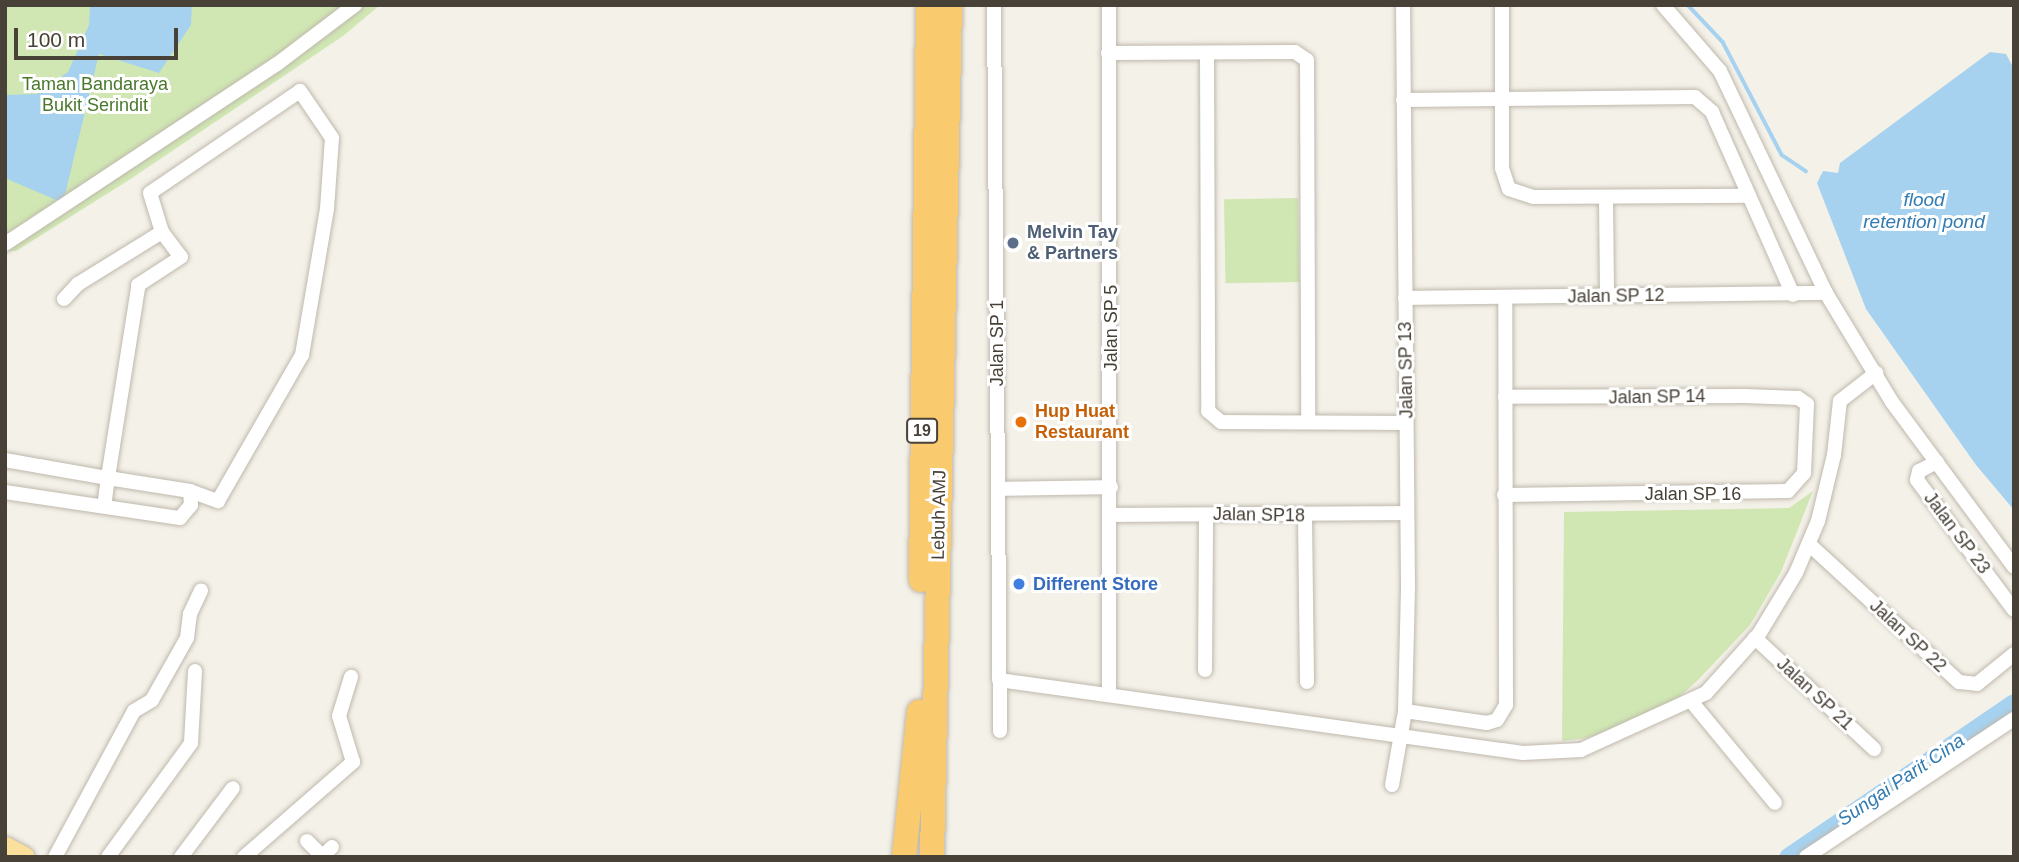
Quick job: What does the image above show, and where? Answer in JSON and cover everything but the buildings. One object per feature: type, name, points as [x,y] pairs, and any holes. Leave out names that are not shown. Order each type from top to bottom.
[{"type":"highway","name":"Lebuh AMJ","points":[[928,5],[927,714],[932,857]]},
{"type":"highway","name":"Lebuh AMJ","points":[[916,857],[927,714],[950,5]]},
{"type":"highway","points":[[904,857],[927,714]]},
{"type":"highway","points":[[927,714],[944,857]]},
{"type":"main road","points":[[5,848],[24,857]]},
{"type":"street","points":[[5,244],[277,64],[355,5]]},
{"type":"street","name":"Jalan SP 1","points":[[994,5],[1000,731]]},
{"type":"street","name":"Jalan SP 5","points":[[1109,5],[1109,693]]},
{"type":"street","name":"Jalan SP 13","points":[[1392,785],[1405,711],[1407,513],[1403,5]]},
{"type":"street","points":[[1502,5],[1502,168],[1509,190],[1534,197],[1749,196]]},
{"type":"street","points":[[1663,5],[1708,54],[1731,90],[1826,293],[1876,373],[1937,462],[2014,567]]},
{"type":"street","points":[[1108,53],[1295,52],[1307,60],[1308,422]]},
{"type":"street","points":[[1207,54],[1208,411],[1221,422],[1406,423]]},
{"type":"street","points":[[5,460],[108,478],[190,491],[218,501],[302,355],[327,208],[332,138],[300,91],[159,184],[149,199],[162,232],[181,257],[138,285],[108,478],[104,506]]},
{"type":"street","points":[[1403,100],[1695,97],[1712,111],[1793,295]]},
{"type":"street","points":[[1606,198],[1606,296]]},
{"type":"street","points":[[64,299],[78,284],[162,232]]},
{"type":"street","name":"Jalan SP 12","points":[[1405,298],[1505,299],[1826,293]]},
{"type":"street","points":[[1405,711],[1487,723],[1503,713],[1509,694],[1504,495],[1505,299]]},
{"type":"street","points":[[999,680],[1556,755],[1606,741],[1706,693],[1755,638],[1810,545],[1834,455],[1840,401],[1876,373]]},
{"type":"street","name":"Jalan SP 14","points":[[1504,397],[1745,396],[1798,398],[1807,404]]},
{"type":"street","name":"Jalan SP 16","points":[[1504,495],[1788,491],[1804,473],[1807,404]]},
{"type":"street","name":"Jalan SP 23","points":[[1937,462],[1919,471],[1917,480],[2014,610]]},
{"type":"street","points":[[998,489],[1111,487]]},
{"type":"street","points":[[5,492],[180,519],[191,505],[190,491]]},
{"type":"street","name":"Jalan SP18","points":[[1111,515],[1305,517],[1407,513]]},
{"type":"street","points":[[1205,670],[1206,514]]},
{"type":"street","points":[[1305,517],[1307,682]]},
{"type":"street","name":"Jalan SP 22","points":[[1810,545],[1959,682],[1977,684],[2014,654]]},
{"type":"street","points":[[55,857],[134,711],[152,700],[187,639],[190,614],[201,590]]},
{"type":"street","name":"Jalan SP 21","points":[[1755,638],[1874,750]]},
{"type":"street","points":[[108,857],[191,743],[195,671]]},
{"type":"street","points":[[244,857],[353,762],[339,716],[351,677]]},
{"type":"street","points":[[1691,701],[1775,803]]},
{"type":"street","points":[[1807,857],[2014,719]]},
{"type":"street","points":[[181,857],[233,788]]},
{"type":"street","points":[[307,841],[325,853]]},
{"type":"green space","name":"Taman Bandaraya Bukit Serindit","points":[[5,5],[380,5],[343,36],[129,180],[16,251],[5,251]]},
{"type":"green space","points":[[1298,198],[1299,282],[1225,283],[1224,199]]},
{"type":"green space","points":[[1813,491],[1781,572],[1750,625],[1699,679],[1665,710],[1587,738],[1562,741],[1564,512],[1789,508]]},
{"type":"water","points":[[90,5],[192,5],[191,25],[159,73],[99,54],[63,203],[5,178],[5,95],[37,94],[68,72],[89,25]]},
{"type":"water","name":"flood retention pond","points":[[1990,52],[2006,54],[2014,69],[2014,510],[1976,465],[1866,309],[1817,183],[1823,171],[1838,173],[1840,163]]},
{"type":"waterway","points":[[1688,5],[1723,42],[1782,155],[1806,171]]},
{"type":"waterway","name":"Sungai Parit Cina","points":[[1788,857],[2014,703]]},
{"type":"place","name":"Melvin Tay & Partners","points":[[1013,243]]},
{"type":"place","name":"Hup Huat Restaurant","points":[[1021,422]]},
{"type":"place","name":"Different Store","points":[[1019,584]]}]
